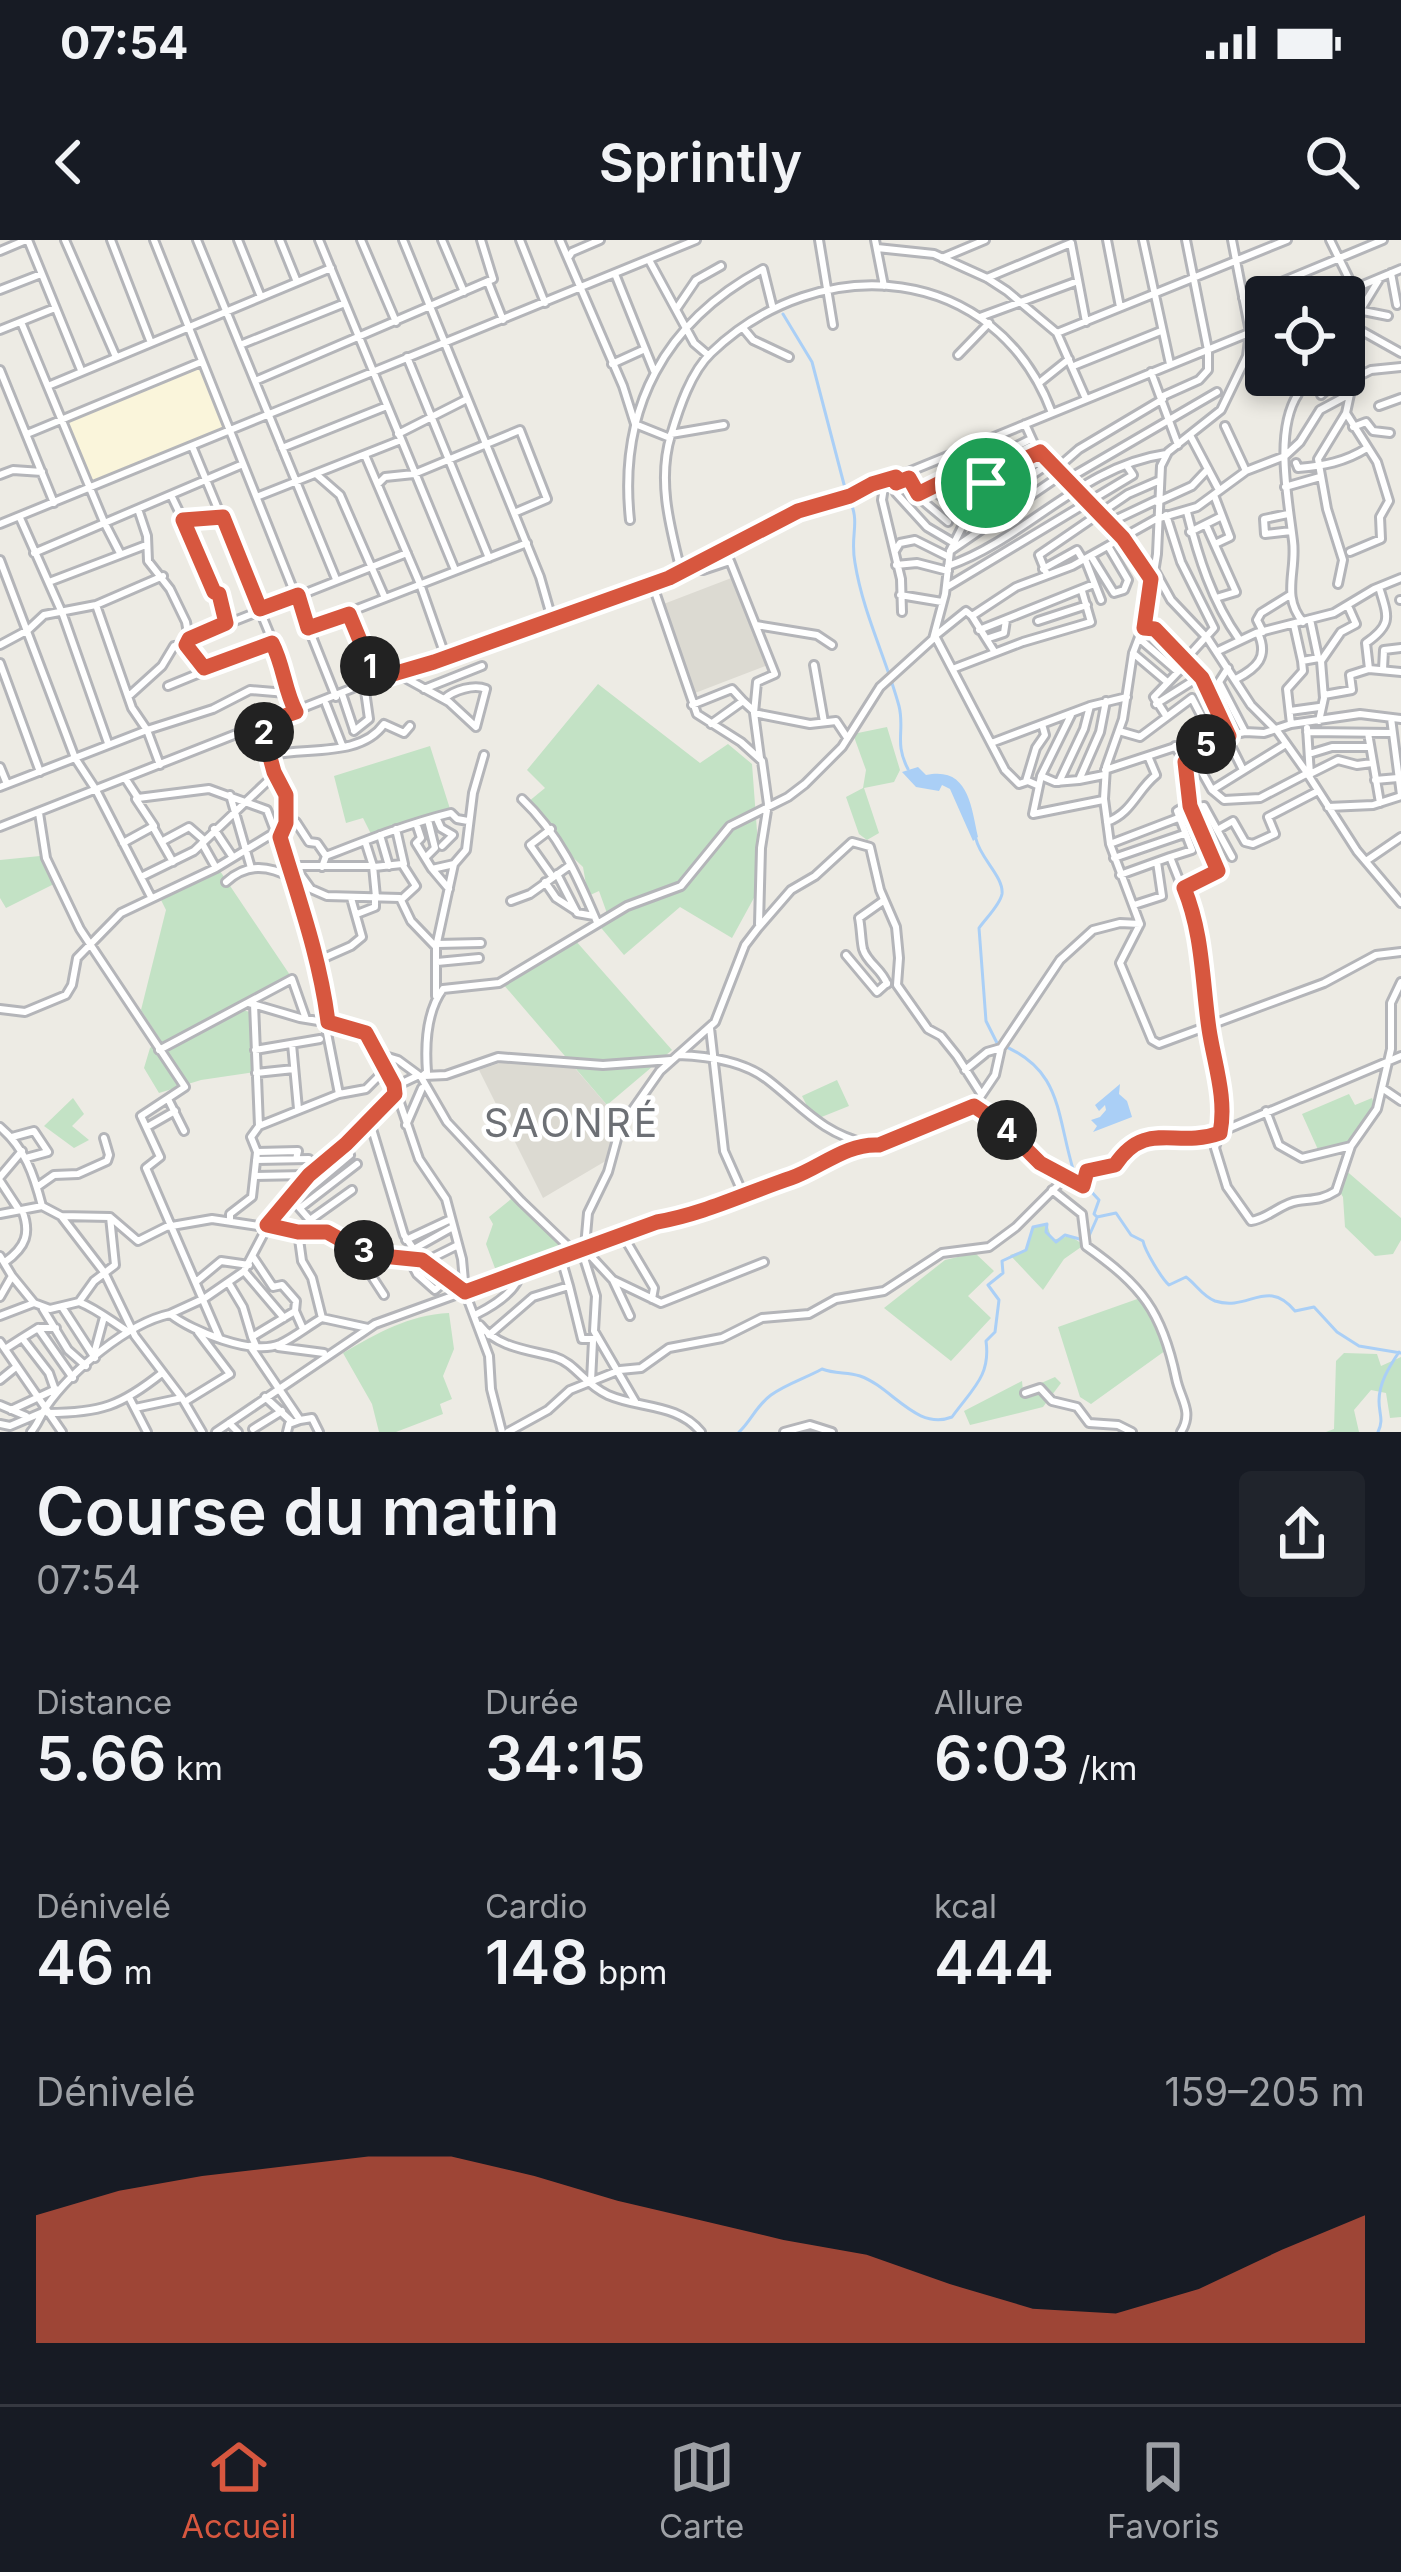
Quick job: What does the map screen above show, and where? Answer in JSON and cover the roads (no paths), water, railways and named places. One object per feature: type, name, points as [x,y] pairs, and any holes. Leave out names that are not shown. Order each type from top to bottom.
[{"type":"street","points":[[0,251],[27,240],[82,372]]},
{"type":"street","points":[[65,240],[116,357]]},
{"type":"street","points":[[110,240],[151,343]]},
{"type":"street","points":[[154,240],[357,742]]},
{"type":"street","points":[[196,240],[336,579]]},
{"type":"street","points":[[238,240],[261,297]]},
{"type":"street","points":[[280,240],[298,282]]},
{"type":"street","points":[[319,240],[455,570]]},
{"type":"street","points":[[361,240],[396,322]]},
{"type":"street","points":[[403,240],[526,543],[552,619]]},
{"type":"street","points":[[442,240],[464,292]]},
{"type":"street","points":[[255,381],[488,282],[495,276],[481,240]]},
{"type":"street","points":[[520,240],[544,303]]},
{"type":"street","points":[[560,240],[635,424]]},
{"type":"street","points":[[568,258],[600,240]]},
{"type":"street","points":[[819,240],[833,326]]},
{"type":"street","points":[[938,256],[984,240]]},
{"type":"street","points":[[1107,240],[1120,308]]},
{"type":"street","points":[[1143,240],[1170,364]]},
{"type":"street","points":[[1186,240],[1208,350],[1205,376],[1223,404]]},
{"type":"street","points":[[1232,240],[1245,308]]},
{"type":"street","points":[[1057,333],[1287,240]]},
{"type":"street","points":[[1330,240],[1348,276]]},
{"type":"street","points":[[1243,298],[1383,240]]},
{"type":"street","points":[[0,524],[692,241]]},
{"type":"street","points":[[987,278],[1070,242],[1086,322]]},
{"type":"street","points":[[884,286],[876,244],[938,256],[987,278],[1057,333],[1086,399]]},
{"type":"street","points":[[927,244],[938,256]]},
{"type":"street","points":[[649,260],[698,350],[708,355]]},
{"type":"street","points":[[677,308],[696,280],[721,266]]},
{"type":"street","points":[[48,386],[331,268]]},
{"type":"street","points":[[629,520],[628,478],[635,424],[655,373],[687,326],[721,294],[764,269],[773,309]]},
{"type":"street","points":[[1365,284],[1401,269]]},
{"type":"street","points":[[1391,273],[1396,305]]},
{"type":"street","points":[[0,290],[41,274]]},
{"type":"street","points":[[615,274],[655,373]]},
{"type":"street","points":[[1365,306],[1380,278]]},
{"type":"street","points":[[980,317],[1078,281]]},
{"type":"street","points":[[488,282],[503,320]]},
{"type":"street","points":[[684,570],[665,490],[670,436],[686,392],[708,355],[773,309],[828,287],[884,286],[928,294],[980,317],[1021,352],[1052,413]]},
{"type":"street","points":[[240,345],[345,303]]},
{"type":"street","points":[[0,330],[55,308]]},
{"type":"street","points":[[1365,310],[1388,316]]},
{"type":"street","points":[[21,322],[120,553]]},
{"type":"street","points":[[958,355],[989,323]]},
{"type":"street","points":[[743,328],[753,340],[789,356]]},
{"type":"street","points":[[1039,382],[1073,362],[1161,331]]},
{"type":"street","points":[[1365,333],[1401,353]]},
{"type":"street","points":[[896,480],[1245,334]]},
{"type":"street","points":[[612,364],[645,349]]},
{"type":"street","points":[[407,357],[489,558]]},
{"type":"street","points":[[896,565],[950,558],[1015,528],[1074,489],[1142,458],[1166,454],[1191,437],[1223,404],[1245,360]]},
{"type":"street","points":[[26,434],[202,362]]},
{"type":"street","points":[[1365,373],[1401,367]]},
{"type":"street","points":[[0,370],[54,502]]},
{"type":"street","points":[[1151,372],[1178,445]]},
{"type":"street","points":[[950,558],[1058,472],[1079,449],[1205,376]]},
{"type":"street","points":[[967,518],[1000,496],[1171,420],[1216,392]]},
{"type":"street","points":[[1297,396],[1285,456],[1292,531],[1290,595],[1320,659],[1324,695],[1318,721]]},
{"type":"street","points":[[1086,558],[1156,519],[1187,512],[1246,471],[1285,456],[1320,410],[1344,396]]},
{"type":"street","points":[[1338,584],[1343,560],[1318,454],[1346,413],[1348,396]]},
{"type":"street","points":[[1379,406],[1401,398]]},
{"type":"street","points":[[257,496],[365,455],[466,399]]},
{"type":"street","points":[[282,448],[387,406]]},
{"type":"street","points":[[1346,413],[1385,484],[1388,507],[1380,517],[1381,539],[1350,552]]},
{"type":"street","points":[[1353,427],[1366,422],[1372,431],[1390,434]]},
{"type":"street","points":[[635,424],[670,436],[724,424]]},
{"type":"street","points":[[1025,424],[1040,452],[1123,538],[1171,601],[1208,639],[1251,705],[1275,729],[1366,861],[1401,903]]},
{"type":"street","points":[[1225,426],[1246,471]]},
{"type":"street","points":[[378,484],[388,476],[414,473],[520,430],[547,499],[514,513]]},
{"type":"street","points":[[1191,437],[1208,469],[1230,537],[1214,545]]},
{"type":"street","points":[[918,494],[1031,439]]},
{"type":"street","points":[[982,443],[986,484]]},
{"type":"street","points":[[192,446],[282,664],[286,694],[296,712]]},
{"type":"street","points":[[1296,463],[1299,469],[1318,467],[1346,460],[1366,448]]},
{"type":"street","points":[[1040,452],[986,484],[950,558],[934,638],[1007,772],[1019,784],[1025,781],[1045,733],[1042,723]]},
{"type":"street","points":[[1166,454],[1158,481],[1153,575],[1144,628],[1133,653],[1127,697],[1105,772],[1104,799],[1114,858],[1140,924],[1120,963],[1152,1040],[1164,1042],[1324,983],[1376,955],[1401,952]]},
{"type":"street","points":[[365,455],[446,658]]},
{"type":"street","points":[[34,553],[243,464]]},
{"type":"street","points":[[0,827],[376,679],[652,583],[798,511],[886,481],[909,478],[926,465]]},
{"type":"street","points":[[1126,466],[1142,487]]},
{"type":"street","points":[[1119,518],[1192,486],[1208,469]]},
{"type":"street","points":[[1,471],[42,472]]},
{"type":"street","points":[[316,474],[338,492],[385,598]]},
{"type":"street","points":[[958,474],[986,484],[1000,496],[1015,528]]},
{"type":"street","points":[[946,587],[1133,475]]},
{"type":"street","points":[[1286,487],[1320,477]]},
{"type":"street","points":[[909,478],[918,494],[947,522]]},
{"type":"street","points":[[896,480],[896,493],[950,558]]},
{"type":"street","points":[[886,481],[882,500],[895,551],[902,612]]},
{"type":"street","points":[[1045,572],[1037,556],[1158,481]]},
{"type":"street","points":[[944,482],[976,504]]},
{"type":"street","points":[[930,488],[967,518]]},
{"type":"street","points":[[171,495],[214,592],[219,594],[226,623]]},
{"type":"street","points":[[138,508],[148,561],[163,576],[187,622],[187,642],[204,668]]},
{"type":"street","points":[[1187,512],[1216,598],[1239,639]]},
{"type":"street","points":[[1288,514],[1264,519],[1262,525],[1265,534],[1292,531]]},
{"type":"street","points":[[1166,515],[1180,562],[1214,628],[1155,693],[1156,704],[1166,715]]},
{"type":"street","points":[[1190,532],[1222,516]]},
{"type":"street","points":[[183,520],[223,517]]},
{"type":"street","points":[[20,518],[63,614],[109,745]]},
{"type":"street","points":[[1206,525],[1236,591],[1216,598]]},
{"type":"street","points":[[1033,537],[1042,552]]},
{"type":"street","points":[[895,551],[915,540],[950,558]]},
{"type":"street","points":[[308,628],[526,543]]},
{"type":"street","points":[[47,583],[146,545]]},
{"type":"street","points":[[972,616],[1077,550],[1114,593],[1124,590],[1128,580],[1108,546]]},
{"type":"street","points":[[130,695],[162,666],[174,646],[407,553]]},
{"type":"street","points":[[1086,558],[1101,599]]},
{"type":"street","points":[[684,570],[703,571],[730,561],[775,674],[757,682],[754,712],[768,804],[758,928]]},
{"type":"street","points":[[0,562],[75,758],[151,897]]},
{"type":"street","points":[[0,645],[44,615],[97,605],[163,576]]},
{"type":"street","points":[[1216,652],[1239,639],[1348,606],[1401,578]]},
{"type":"street","points":[[652,583],[700,718],[760,758]]},
{"type":"street","points":[[980,630],[1094,584]]},
{"type":"street","points":[[1366,643],[1390,623],[1379,587]]},
{"type":"street","points":[[954,668],[1091,622],[1082,591]]},
{"type":"street","points":[[900,595],[943,602]]},
{"type":"street","points":[[1236,679],[1261,661],[1260,614],[1290,595]]},
{"type":"street","points":[[97,605],[132,708],[147,730],[160,765]]},
{"type":"street","points":[[1038,621],[1087,605]]},
{"type":"street","points":[[1348,606],[1366,643],[1369,669]]},
{"type":"street","points":[[436,999],[447,988],[499,983],[579,937],[596,919],[681,886],[730,825],[805,784],[842,747],[880,687],[966,611],[983,637],[1004,633],[1006,620]]},
{"type":"street","points":[[349,614],[376,679]]},
{"type":"street","points":[[1291,724],[1286,693],[1304,671],[1302,622]]},
{"type":"street","points":[[1302,662],[1320,659],[1341,632],[1355,624]]},
{"type":"street","points":[[756,625],[817,634],[832,644]]},
{"type":"street","points":[[1144,628],[1155,629],[1201,676],[1243,770]]},
{"type":"street","points":[[989,638],[994,652]]},
{"type":"street","points":[[1141,640],[1178,672]]},
{"type":"street","points":[[168,686],[272,643]]},
{"type":"street","points":[[1383,669],[1384,649],[1401,648]]},
{"type":"street","points":[[1133,653],[1166,681]]},
{"type":"street","points":[[0,663],[40,772]]},
{"type":"street","points":[[814,664],[824,722]]},
{"type":"street","points":[[424,689],[482,666]]},
{"type":"street","points":[[1206,688],[1219,682],[1228,668]]},
{"type":"street","points":[[1324,695],[1352,690],[1350,675],[1369,669],[1401,672]]},
{"type":"street","points":[[398,674],[444,699],[476,727],[486,688],[458,690],[444,699]]},
{"type":"street","points":[[1156,704],[1201,676]]},
{"type":"street","points":[[1219,682],[1245,733]]},
{"type":"street","points":[[354,730],[369,719],[364,684]]},
{"type":"street","points":[[692,705],[732,688],[754,712],[810,724],[836,721],[846,736]]},
{"type":"street","points":[[0,767],[3,786],[214,709],[250,690],[286,694]]},
{"type":"street","points":[[993,743],[1106,700],[1127,697]]},
{"type":"street","points":[[1119,731],[1138,737],[1192,698],[1209,739],[1207,750],[1190,760]]},
{"type":"street","points":[[1079,780],[1106,714],[1106,700]]},
{"type":"street","points":[[711,724],[743,701]]},
{"type":"street","points":[[325,702],[342,745]]},
{"type":"street","points":[[1090,707],[1106,714]]},
{"type":"street","points":[[1059,782],[1090,707]]},
{"type":"street","points":[[1290,711],[1319,707]]},
{"type":"street","points":[[1072,713],[1037,785],[1033,814],[1104,799]]},
{"type":"street","points":[[1041,776],[1059,782],[1079,780],[1175,746],[1291,724],[1360,714],[1401,719]]},
{"type":"street","points":[[1328,807],[1380,803],[1401,795],[1391,718]]},
{"type":"street","points":[[1308,722],[1309,775]]},
{"type":"street","points":[[0,1009],[25,1012],[63,997],[72,985],[75,960],[121,913],[278,834],[286,820],[286,795],[274,772],[261,724]]},
{"type":"street","points":[[272,755],[357,742],[374,737],[385,724],[404,734],[410,726]]},
{"type":"street","points":[[1307,732],[1392,733]]},
{"type":"street","points":[[1368,733],[1380,803]]},
{"type":"street","points":[[1213,790],[1286,744]]},
{"type":"street","points":[[1175,746],[1224,800],[1258,798],[1338,760],[1372,763]]},
{"type":"street","points":[[1309,754],[1332,747],[1369,747]]},
{"type":"street","points":[[433,870],[454,864],[464,854],[484,755]]},
{"type":"street","points":[[1107,822],[1125,813],[1156,775],[1148,756]]},
{"type":"street","points":[[1184,888],[1218,872],[1190,807],[1190,760]]},
{"type":"street","points":[[142,877],[203,841],[274,772]]},
{"type":"street","points":[[125,778],[173,862]]},
{"type":"street","points":[[1375,780],[1398,778]]},
{"type":"street","points":[[1025,781],[1037,785]]},
{"type":"street","points":[[135,797],[152,799],[208,789],[265,808],[310,923],[323,978],[339,1094]]},
{"type":"street","points":[[1217,830],[1233,821],[1243,841],[1253,844],[1275,834],[1268,816],[1318,791]]},
{"type":"street","points":[[230,795],[251,868]]},
{"type":"street","points":[[522,799],[559,838],[596,919]]},
{"type":"street","points":[[1192,850],[1178,809],[1203,805],[1232,857]]},
{"type":"street","points":[[38,813],[46,858],[80,929],[185,1087],[141,1116],[160,1159],[146,1168],[219,1336]]},
{"type":"street","points":[[428,820],[451,813],[457,820],[468,820]]},
{"type":"street","points":[[326,856],[438,818],[441,828],[466,844]]},
{"type":"street","points":[[1110,844],[1178,818]]},
{"type":"street","points":[[286,820],[296,822],[326,856]]},
{"type":"street","points":[[427,856],[435,848],[428,820]]},
{"type":"street","points":[[416,823],[421,838],[416,843],[449,889]]},
{"type":"street","points":[[122,843],[153,827]]},
{"type":"street","points":[[163,841],[189,827],[203,841],[216,868]]},
{"type":"street","points":[[214,829],[233,857]]},
{"type":"street","points":[[286,856],[311,889],[327,896],[401,899],[416,886],[404,864],[396,829]]},
{"type":"street","points":[[550,829],[530,845],[576,911]]},
{"type":"street","points":[[442,846],[453,838],[452,833]]},
{"type":"street","points":[[380,834],[389,866]]},
{"type":"street","points":[[1114,858],[1184,834]]},
{"type":"street","points":[[1366,861],[1401,837]]},
{"type":"street","points":[[357,914],[375,907],[374,867],[365,841]]},
{"type":"street","points":[[588,1382],[597,1304],[583,1233],[620,1128],[650,1083],[710,1028],[723,1008],[745,945],[758,928],[791,890],[815,876],[852,842],[870,847],[896,927],[897,978],[904,999],[928,1029],[941,1036],[980,1093]]},
{"type":"street","points":[[1120,874],[1208,846]]},
{"type":"street","points":[[352,849],[357,866]]},
{"type":"street","points":[[322,867],[326,856]]},
{"type":"street","points":[[1170,856],[1200,933],[1208,1023],[1217,1060],[1220,1133],[1215,1143],[1227,1187],[1254,1222],[1294,1202],[1312,1202],[1334,1193],[1351,1146],[1371,1121],[1382,1088],[1391,1003],[1401,982]]},
{"type":"street","points":[[1134,905],[1162,896],[1157,862]]},
{"type":"street","points":[[295,866],[404,864]]},
{"type":"street","points":[[406,1125],[422,1079],[436,999],[436,946],[454,864]]},
{"type":"street","points":[[511,902],[570,865]]},
{"type":"street","points":[[226,882],[239,870],[266,867],[292,878]]},
{"type":"street","points":[[551,877],[556,898],[596,919]]},
{"type":"street","points":[[317,961],[362,937],[351,898]]},
{"type":"street","points":[[401,899],[413,923],[436,946],[481,943]]},
{"type":"street","points":[[884,901],[860,917],[860,923],[863,948],[887,983]]},
{"type":"street","points":[[11,1410],[65,1385],[94,1357],[151,1318],[205,1298],[228,1282],[248,1264],[267,1225],[291,1194],[345,1145],[404,1080],[446,1075],[498,1058],[603,1065],[715,1058],[770,1081],[826,1130],[879,1145],[974,1106],[995,1076],[1000,1048],[1060,960],[1084,936],[1120,922],[1140,924]]},
{"type":"street","points":[[845,955],[877,992],[897,978]]},
{"type":"street","points":[[436,962],[479,958]]},
{"type":"street","points":[[159,1050],[292,979],[306,1019]]},
{"type":"street","points":[[252,1004],[366,1033],[419,1159],[446,1199],[465,1292],[489,1335],[538,1356],[569,1363],[588,1382],[636,1403],[684,1416],[701,1432]]},
{"type":"street","points":[[252,1004],[259,1126]]},
{"type":"street","points":[[710,1028],[724,1151],[744,1196]]},
{"type":"street","points":[[255,1050],[320,1039]]},
{"type":"street","points":[[292,1044],[298,1109]]},
{"type":"street","points":[[965,1070],[1000,1048]]},
{"type":"street","points":[[378,1054],[398,1060],[422,1079],[447,1122],[573,1251]]},
{"type":"street","points":[[974,1106],[1001,1124],[1040,1163],[1085,1186],[1087,1171],[1115,1165],[1124,1150],[1145,1136],[1188,1139],[1220,1133],[1401,1056]]},
{"type":"street","points":[[256,1073],[294,1069]]},
{"type":"street","points":[[230,1221],[230,1214],[252,1197],[257,1156],[250,1137],[259,1126],[339,1094],[366,1089],[385,1070]]},
{"type":"street","points":[[1382,1088],[1401,1101]]},
{"type":"street","points":[[168,1099],[184,1131]]},
{"type":"street","points":[[147,1127],[175,1111]]},
{"type":"street","points":[[1266,1111],[1279,1145],[1302,1158],[1351,1146]]},
{"type":"street","points":[[369,1119],[417,1274],[435,1290],[448,1279]]},
{"type":"street","points":[[0,1127],[24,1155],[42,1206]]},
{"type":"street","points":[[12,1137],[34,1131],[48,1152],[24,1155],[0,1179],[29,1227],[25,1244],[3,1259],[73,1356],[86,1366]]},
{"type":"street","points":[[38,1187],[54,1175],[78,1174],[106,1162],[104,1138]]},
{"type":"street","points":[[216,1432],[368,1328],[622,1234],[688,1218],[868,1144]]},
{"type":"street","points":[[291,1194],[300,1198],[350,1155],[345,1145]]},
{"type":"street","points":[[257,1156],[298,1151],[296,1159],[309,1159]]},
{"type":"street","points":[[300,1208],[357,1163]]},
{"type":"street","points":[[254,1177],[309,1175]]},
{"type":"street","points":[[477,1318],[505,1432],[588,1382],[641,1368],[669,1348],[722,1338],[762,1318],[809,1314],[836,1298],[884,1292],[942,1253],[988,1247],[1065,1178]]},
{"type":"street","points":[[291,1194],[310,1220],[352,1190]]},
{"type":"street","points":[[1052,1190],[1082,1214],[1087,1246],[1152,1304],[1189,1415],[1181,1432]]},
{"type":"street","points":[[0,1198],[9,1193]]},
{"type":"street","points":[[0,1214],[42,1206],[61,1216],[104,1272],[133,1332],[202,1432]]},
{"type":"street","points":[[61,1216],[110,1217],[137,1241],[173,1226],[212,1219],[327,1232],[352,1246],[411,1254],[465,1292]]},
{"type":"street","points":[[43,1309],[79,1302],[115,1265],[110,1217]]},
{"type":"street","points":[[406,1240],[452,1223]]},
{"type":"street","points":[[411,1254],[452,1223]]},
{"type":"street","points":[[298,1232],[302,1261],[313,1280],[322,1318]]},
{"type":"street","points":[[622,1234],[654,1288],[651,1300]]},
{"type":"street","points":[[423,1261],[458,1245]]},
{"type":"street","points":[[352,1246],[381,1285],[383,1295]]},
{"type":"street","points":[[585,1250],[613,1280],[630,1316]]},
{"type":"street","points":[[560,1256],[582,1339],[594,1335]]},
{"type":"street","points":[[197,1281],[220,1261],[248,1264],[273,1287],[282,1285],[303,1329]]},
{"type":"street","points":[[613,1280],[661,1303],[764,1262]]},
{"type":"street","points":[[248,1264],[284,1318]]},
{"type":"street","points":[[477,1318],[519,1282],[521,1270]]},
{"type":"street","points":[[0,1297],[11,1276]]},
{"type":"street","points":[[228,1282],[243,1308],[252,1343],[296,1421]]},
{"type":"street","points":[[489,1335],[533,1297],[569,1286]]},
{"type":"street","points":[[252,1343],[313,1293]]},
{"type":"street","points":[[79,1302],[133,1332]]},
{"type":"street","points":[[1,1313],[34,1303]]},
{"type":"street","points":[[62,1307],[94,1357]]},
{"type":"street","points":[[135,1408],[183,1400],[230,1374],[198,1332],[170,1314]]},
{"type":"street","points":[[94,1357],[104,1317]]},
{"type":"street","points":[[274,1347],[322,1318],[368,1328]]},
{"type":"street","points":[[56,1328],[38,1328],[2,1346],[62,1432]]},
{"type":"street","points":[[38,1328],[74,1378]]},
{"type":"street","points":[[198,1332],[328,1354]]},
{"type":"street","points":[[594,1335],[620,1370],[636,1403]]},
{"type":"street","points":[[22,1338],[49,1373],[55,1390]]},
{"type":"street","points":[[0,1380],[17,1367]]},
{"type":"street","points":[[6,1427],[45,1412],[103,1409],[130,1399],[162,1373]]},
{"type":"street","points":[[31,1432],[65,1385]]},
{"type":"street","points":[[1024,1393],[1040,1388],[1052,1401],[1080,1409],[1089,1423],[1118,1425],[1132,1432]]},
{"type":"street","points":[[265,1397],[296,1421]]},
{"type":"street","points":[[130,1399],[147,1432]]},
{"type":"street","points":[[0,1405],[26,1416]]},
{"type":"street","points":[[229,1423],[238,1432],[254,1431],[282,1411]]},
{"type":"street","points":[[287,1432],[288,1425],[312,1418],[319,1432]]},
{"type":"street","points":[[784,1432],[810,1425],[832,1432]]},
{"type":"water","points":[[918,767],[926,775],[951,776],[959,782],[973,813],[978,837],[973,841],[950,789],[916,787],[902,772]]},
{"type":"water","points":[[1120,1084],[1119,1094],[1132,1117],[1093,1132],[1097,1126],[1091,1120],[1106,1110],[1105,1105],[1099,1111],[1095,1105]]},
{"type":"waterway","points":[[783,314],[812,362],[854,512],[859,582],[899,706],[908,769]]},
{"type":"waterway","points":[[976,839],[1002,888],[996,907],[979,928],[986,1021],[997,1043],[1018,1053],[1045,1078],[1059,1110],[1073,1169],[1081,1180]]},
{"type":"waterway","points":[[1087,1187],[1099,1200],[1094,1214],[1116,1213],[1131,1235],[1143,1241],[1169,1285],[1186,1277],[1215,1301],[1266,1296],[1285,1301],[1295,1311],[1314,1307],[1337,1332],[1359,1346],[1401,1353]]},
{"type":"waterway","points":[[739,1432],[771,1395],[822,1369],[872,1381],[927,1418],[952,1417],[986,1364],[986,1341],[995,1332],[999,1300],[988,1285],[1003,1273],[1002,1261],[1026,1250],[1033,1227],[1047,1224],[1046,1232],[1056,1242],[1065,1235],[1083,1240],[1097,1218]]},
{"type":"waterway","points":[[1378,1432],[1381,1388],[1399,1352]]},
{"type":"district","name":"SAONRÉ","points":[[572,1123]]}]
